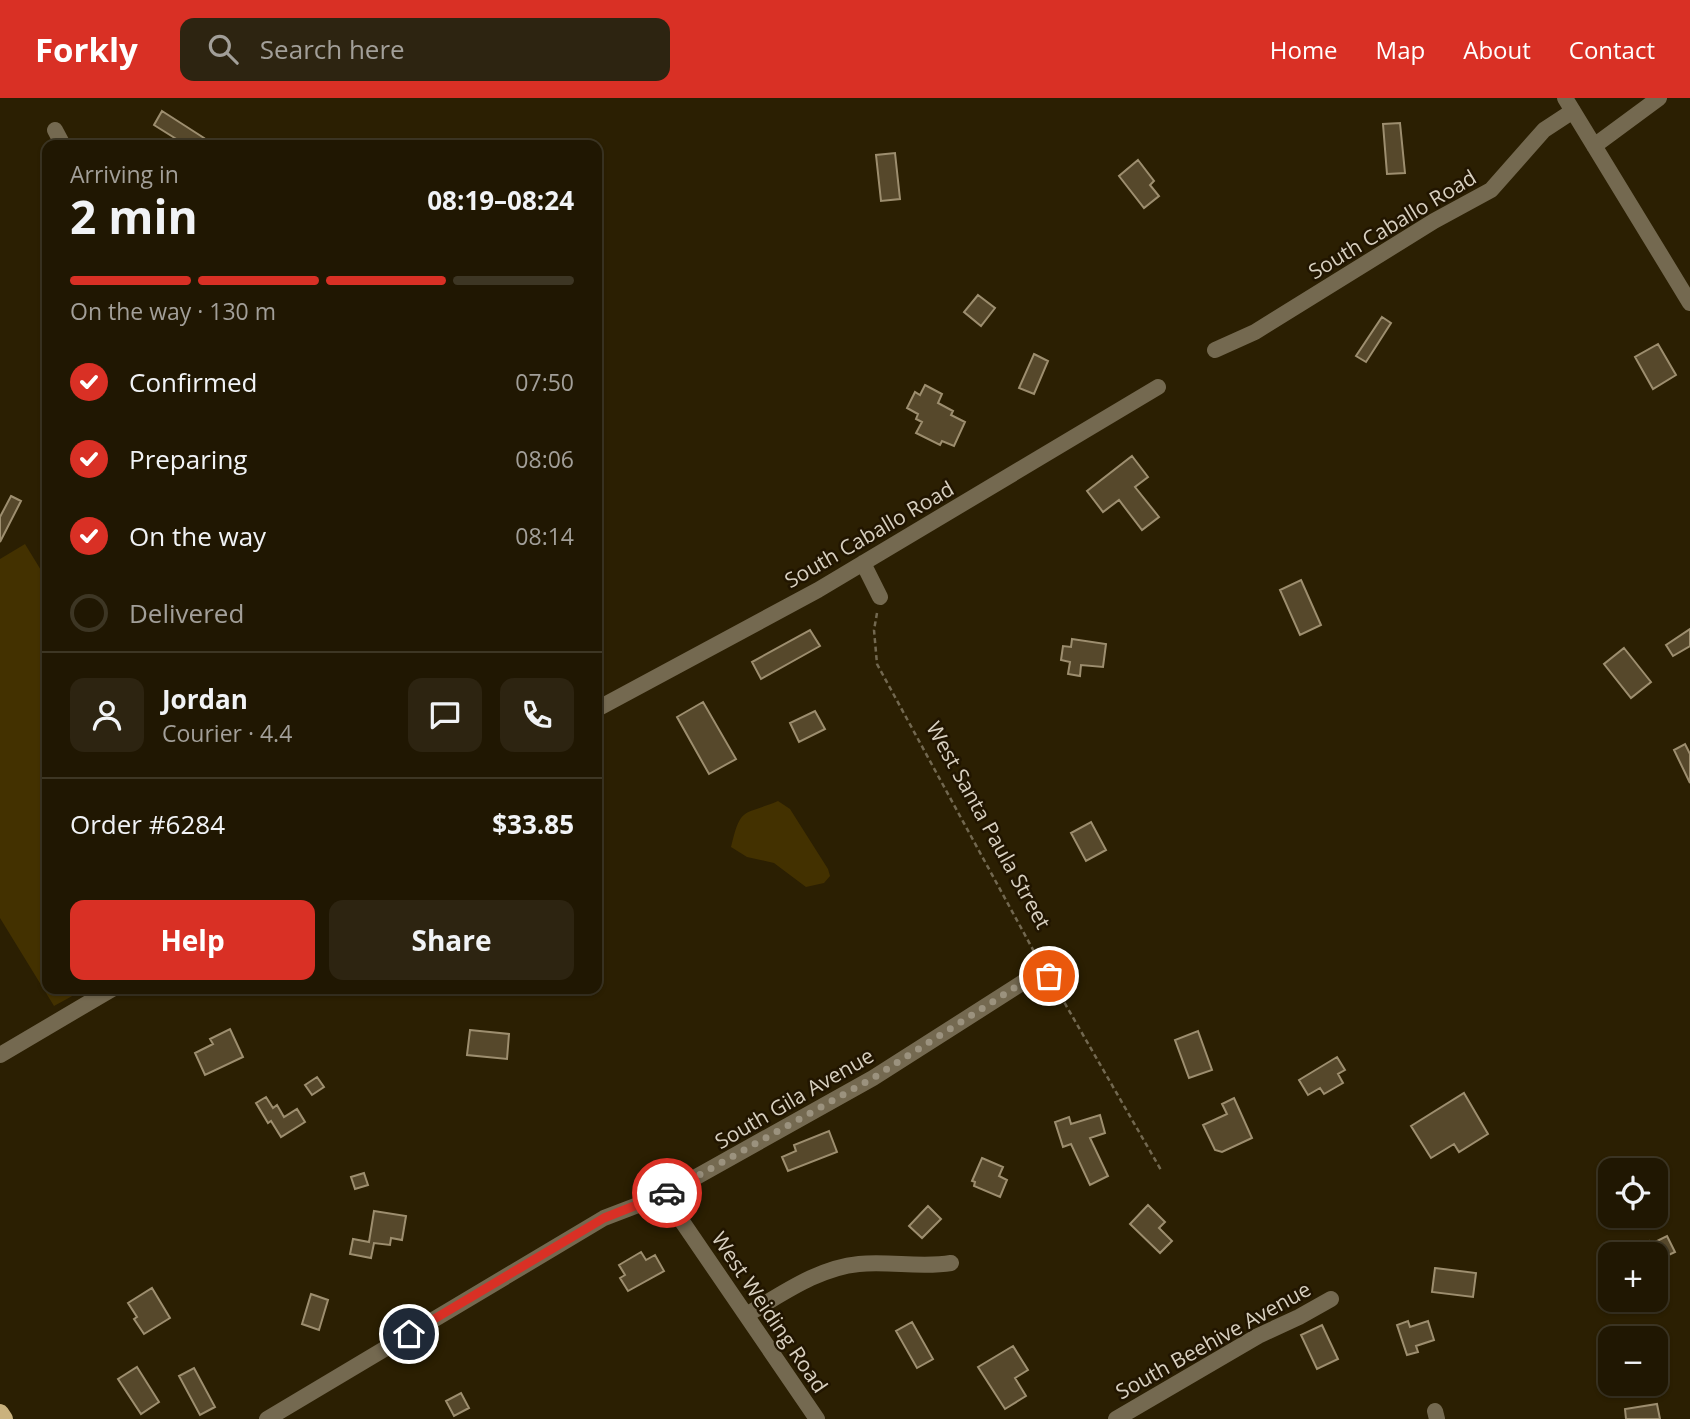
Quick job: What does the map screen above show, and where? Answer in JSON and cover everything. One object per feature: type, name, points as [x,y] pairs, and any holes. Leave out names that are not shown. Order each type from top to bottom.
[{"type":"main road","points":[[0,1413],[5,1419]]},
{"type":"street","points":[[1594,146],[1659,98]]},
{"type":"street","points":[[1569,105],[1690,303]]},
{"type":"street","name":"South Caballo Road","points":[[1215,350],[1255,332],[1434,221],[1491,190],[1569,105]]},
{"type":"street","points":[[55,130],[60,140]]},
{"type":"street","name":"South Caballo Road","points":[[602,706],[818,590],[1158,387]]},
{"type":"street","points":[[863,564],[880,597]]},
{"type":"street","name":"South Gila Avenue","points":[[267,1419],[604,1218],[664,1195],[873,1078],[1046,972]]},
{"type":"street","points":[[0,1055],[104,994]]},
{"type":"street","name":"West Weiding Road","points":[[664,1195],[817,1419]]},
{"type":"street","points":[[746,1315],[817,1275],[840,1267],[861,1264],[951,1263]]},
{"type":"street","name":"South Beehive Avenue","points":[[1116,1419],[1258,1336],[1331,1299]]},
{"type":"path","name":"West Santa Paula Street","points":[[880,597],[874,630],[877,664],[1046,972],[1161,1170]]},
{"type":"shaded area","points":[[25,544],[42,572],[42,986],[0,918],[0,559]]},
{"type":"shaded area","points":[[778,801],[790,809],[828,869],[830,876],[824,883],[806,887],[774,863],[747,857],[731,847],[738,824],[745,814]]},
{"type":"shaded area","points":[[47,994],[76,994],[54,1006]]},
{"type":"building","points":[[162,111],[204,138],[178,140],[154,125]]},
{"type":"building","points":[[1400,123],[1405,173],[1387,174],[1383,124]]},
{"type":"building","points":[[895,153],[900,199],[881,201],[876,155]]},
{"type":"building","points":[[1138,160],[1154,181],[1150,185],[1159,196],[1144,208],[1119,176]]},
{"type":"building","points":[[978,295],[995,308],[981,326],[964,312]]},
{"type":"building","points":[[1382,317],[1391,323],[1366,362],[1356,356]]},
{"type":"building","points":[[1658,344],[1676,375],[1653,389],[1635,357]]},
{"type":"building","points":[[1034,354],[1048,361],[1034,394],[1019,388]]},
{"type":"building","points":[[925,385],[942,394],[938,403],[953,411],[951,415],[965,422],[954,446],[942,441],[940,445],[916,433],[922,422],[916,419],[918,414],[907,408],[915,392],[920,395]]},
{"type":"building","points":[[1132,456],[1148,477],[1135,487],[1159,517],[1142,530],[1119,500],[1103,512],[1087,491]]},
{"type":"building","points":[[11,496],[21,501],[0,542],[0,517]]},
{"type":"building","points":[[1301,580],[1321,625],[1300,635],[1280,590]]},
{"type":"building","points":[[1690,629],[1690,646],[1673,656],[1666,645]]},
{"type":"building","points":[[810,630],[820,646],[761,679],[752,662]]},
{"type":"building","points":[[1072,639],[1106,644],[1103,667],[1081,665],[1080,676],[1068,674],[1070,662],[1061,660],[1063,646],[1071,647]]},
{"type":"building","points":[[1624,648],[1651,682],[1631,698],[1604,664]]},
{"type":"building","points":[[703,702],[736,759],[709,774],[677,717]]},
{"type":"building","points":[[815,711],[825,729],[799,742],[790,723]]},
{"type":"building","points":[[1685,744],[1690,754],[1690,783],[1674,750]]},
{"type":"building","points":[[1091,822],[1106,850],[1086,861],[1071,833]]},
{"type":"building","points":[[230,1029],[243,1057],[205,1075],[195,1053],[213,1044],[210,1039]]},
{"type":"building","points":[[470,1030],[509,1034],[507,1059],[467,1055]]},
{"type":"building","points":[[1198,1031],[1212,1070],[1189,1078],[1175,1040]]},
{"type":"building","points":[[1337,1057],[1345,1070],[1338,1074],[1343,1083],[1324,1094],[1320,1088],[1308,1095],[1299,1080]]},
{"type":"building","points":[[317,1077],[324,1087],[312,1095],[305,1085]]},
{"type":"building","points":[[1464,1093],[1488,1134],[1459,1152],[1454,1144],[1431,1158],[1411,1126]]},
{"type":"building","points":[[266,1097],[273,1108],[277,1105],[284,1117],[297,1109],[305,1122],[281,1137],[271,1121],[268,1123],[256,1103]]},
{"type":"building","points":[[1234,1098],[1252,1138],[1222,1152],[1215,1150],[1203,1125],[1227,1114],[1222,1104]]},
{"type":"building","points":[[1100,1115],[1105,1133],[1090,1138],[1108,1176],[1090,1185],[1071,1144],[1063,1147],[1055,1122],[1069,1117],[1071,1124]]},
{"type":"building","points":[[829,1131],[837,1152],[788,1171],[782,1157],[796,1151],[794,1145]]},
{"type":"building","points":[[982,1158],[1003,1167],[999,1176],[1007,1180],[1000,1197],[974,1186],[975,1182],[972,1181]]},
{"type":"building","points":[[364,1173],[368,1185],[355,1189],[351,1177]]},
{"type":"building","points":[[1148,1205],[1165,1222],[1159,1228],[1172,1241],[1160,1253],[1130,1224]]},
{"type":"building","points":[[928,1206],[941,1219],[922,1238],[909,1226]]},
{"type":"building","points":[[374,1211],[406,1216],[402,1240],[391,1238],[390,1245],[374,1243],[371,1258],[350,1254],[353,1239],[369,1242]]},
{"type":"building","points":[[1667,1236],[1675,1252],[1668,1255],[1668,1242],[1655,1242]]},
{"type":"building","points":[[641,1252],[646,1260],[655,1255],[664,1271],[628,1291],[620,1278],[625,1275],[619,1265]]},
{"type":"building","points":[[1435,1268],[1476,1273],[1473,1297],[1432,1292]]},
{"type":"building","points":[[152,1288],[170,1318],[144,1334],[128,1303]]},
{"type":"building","points":[[311,1294],[328,1300],[319,1330],[302,1324]]},
{"type":"building","points":[[1408,1321],[1410,1327],[1428,1321],[1434,1340],[1416,1346],[1418,1352],[1407,1355],[1397,1325]]},
{"type":"building","points":[[912,1322],[933,1359],[917,1368],[896,1331]]},
{"type":"building","points":[[1322,1325],[1338,1359],[1317,1369],[1301,1335]]},
{"type":"building","points":[[1013,1346],[1028,1370],[1015,1378],[1026,1396],[1005,1409],[978,1367]]},
{"type":"building","points":[[137,1367],[159,1402],[141,1414],[118,1379]]},
{"type":"building","points":[[194,1368],[215,1407],[200,1415],[179,1376]]},
{"type":"building","points":[[461,1393],[469,1408],[454,1416],[446,1401]]},
{"type":"building","points":[[1657,1404],[1660,1419],[1626,1419],[1625,1409]]},
{"type":"way so far","points":[[667,1193],[873,1078],[1044,969],[1049,976]]},
{"type":"route","points":[[409,1334],[604,1218],[667,1193]]}]
